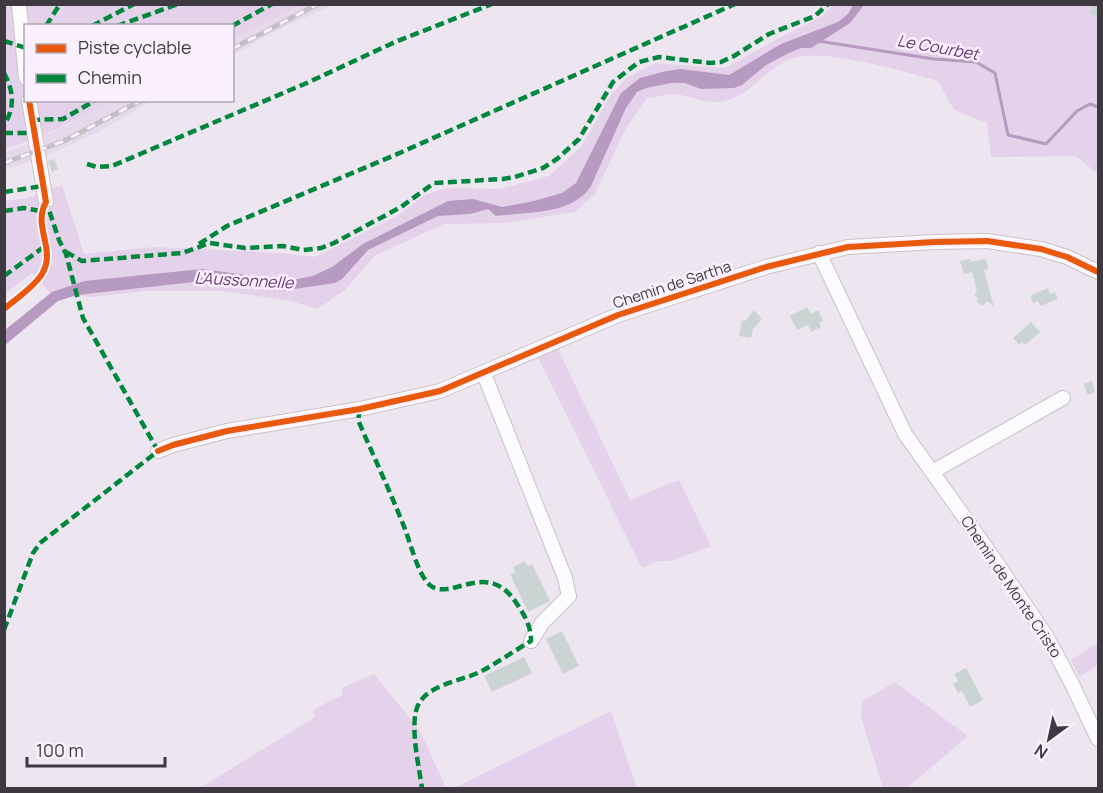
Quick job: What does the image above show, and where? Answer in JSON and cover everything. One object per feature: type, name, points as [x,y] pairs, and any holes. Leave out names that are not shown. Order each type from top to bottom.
[{"type":"street","points":[[19,4],[24,57]]},
{"type":"street","points":[[28,102],[46,202]]},
{"type":"street","name":"Chemin de Sartha","points":[[158,451],[227,431],[360,409],[440,391],[618,315],[766,267],[848,247],[987,241],[1041,249],[1067,257],[1098,272]]},
{"type":"street","name":"Chemin de Monte Cristo","points":[[819,254],[905,434],[1047,637],[1098,739]]},
{"type":"street","points":[[484,374],[565,578],[569,596],[542,623],[531,641]]},
{"type":"street","points":[[932,472],[1063,398]]},
{"type":"shaded area","points":[[4,5],[301,5],[234,38],[234,24],[24,24],[24,102],[113,102],[40,137],[5,149]]},
{"type":"shaded area","points":[[301,5],[332,5],[270,34],[234,54],[234,38]]},
{"type":"shaded area","points":[[832,5],[1098,5],[1098,174],[1076,156],[991,157],[987,123],[954,110],[938,81],[865,62],[808,56],[783,62],[747,90],[727,100],[710,102],[675,94],[647,98],[626,128],[595,194],[575,212],[504,223],[444,224],[374,256],[345,290],[317,309],[291,301],[223,291],[146,291],[89,297],[77,295],[58,301],[32,273],[5,294],[5,201],[27,198],[62,185],[84,254],[155,247],[280,253],[315,257],[397,216],[425,195],[446,188],[500,189],[549,176],[581,147],[612,93],[629,76],[656,63],[725,68],[823,16]]},
{"type":"shaded area","points":[[113,102],[150,102],[98,132],[43,157],[5,170],[5,152],[26,145]]},
{"type":"shaded area","points":[[556,345],[630,500],[679,480],[711,546],[672,561],[657,561],[642,568],[536,353]]},
{"type":"shaded area","points":[[1098,643],[1098,665],[1079,677],[1071,660]]},
{"type":"shaded area","points":[[374,674],[420,731],[446,788],[200,788],[315,717],[313,710],[342,695],[342,688]]},
{"type":"shaded area","points":[[895,682],[968,736],[907,788],[883,788],[861,717],[862,701]]},
{"type":"shaded area","points":[[611,711],[637,788],[454,788]]},
{"type":"water","name":"L'Aussonnelle","points":[[853,5],[864,5],[850,23],[811,48],[801,48],[766,65],[742,85],[734,88],[701,89],[685,83],[671,83],[637,92],[626,108],[591,186],[573,202],[561,207],[496,216],[488,209],[470,214],[438,216],[368,250],[342,279],[335,283],[281,291],[212,280],[77,295],[58,301],[5,345],[5,330],[52,292],[85,281],[202,269],[287,281],[313,276],[332,267],[363,244],[448,201],[473,199],[502,207],[562,193],[576,183],[621,93],[640,78],[681,69],[729,75],[781,44],[838,22],[848,14]]},
{"type":"building","points":[[1094,5],[1098,9],[1096,17],[1089,12]]},
{"type":"building","points":[[54,159],[58,169],[52,172],[48,161]]},
{"type":"building","points":[[970,259],[971,262],[986,259],[988,269],[984,270],[994,307],[987,301],[983,306],[976,301],[979,299],[974,295],[977,291],[972,272],[964,274],[960,261]]},
{"type":"building","points":[[1048,288],[1050,294],[1055,292],[1058,299],[1040,306],[1038,301],[1033,303],[1030,296]]},
{"type":"building","points":[[807,307],[811,314],[818,310],[823,321],[819,323],[821,327],[811,332],[808,325],[797,330],[790,316]]},
{"type":"building","points":[[754,310],[762,319],[753,329],[751,338],[739,336],[742,321],[745,321]]},
{"type":"building","points":[[1031,322],[1040,332],[1025,345],[1022,342],[1019,345],[1013,338]]},
{"type":"building","points":[[1092,381],[1095,392],[1087,395],[1084,384]]},
{"type":"building","points":[[525,561],[527,566],[532,564],[550,601],[528,612],[510,574],[515,572],[513,567]]},
{"type":"building","points":[[562,631],[579,666],[563,674],[546,639]]},
{"type":"building","points":[[524,657],[532,673],[492,692],[484,676]]},
{"type":"building","points":[[966,668],[983,700],[970,707],[962,691],[958,693],[953,684],[958,681],[954,674]]},
{"type":"waterway","name":"Le Courbet","points":[[818,41],[934,59],[976,62],[995,73],[1008,135],[1046,144],[1077,111],[1090,104],[1098,107]]},
{"type":"railway","points":[[234,48],[318,4]]},
{"type":"railway","points":[[4,163],[64,141],[138,102]]},
{"type":"marked path","points":[[47,24],[60,4]]},
{"type":"marked path","points":[[96,24],[134,4]]},
{"type":"marked path","points":[[123,24],[178,4]]},
{"type":"marked path","points":[[234,25],[272,4]]},
{"type":"marked path","points":[[87,164],[97,167],[112,166],[309,82],[395,42],[492,4]]},
{"type":"marked path","points":[[199,244],[227,226],[395,155],[735,4]]},
{"type":"marked path","points":[[66,252],[82,261],[182,253],[210,243],[245,248],[283,246],[303,250],[321,248],[401,207],[434,183],[503,179],[543,168],[579,139],[613,82],[639,62],[659,57],[710,63],[721,62],[769,34],[815,16],[828,4]]},
{"type":"marked path","points":[[4,41],[24,47]]},
{"type":"marked path","points":[[4,73],[10,86],[12,99],[8,119],[4,125]]},
{"type":"marked path","points":[[31,120],[63,119],[93,102]]},
{"type":"marked path","points":[[4,133],[33,133]]},
{"type":"marked path","points":[[4,192],[43,186]]},
{"type":"marked path","points":[[4,630],[33,553],[40,543],[158,451],[83,318],[66,254],[47,204]]},
{"type":"marked path","points":[[4,211],[24,208],[41,211]]},
{"type":"marked path","points":[[4,276],[48,244]]},
{"type":"marked path","points":[[360,409],[358,420],[398,511],[418,567],[426,581],[431,586],[440,589],[471,583],[494,584],[506,591],[517,604],[530,631],[531,641],[480,672],[433,690],[420,702],[416,711],[414,729],[422,788]]},
{"type":"cycle path","points":[[4,309],[34,284],[46,265],[42,220],[42,211],[46,202],[29,102]]},
{"type":"cycle path","points":[[158,451],[227,431],[360,409],[440,391],[618,315],[766,267],[848,247],[987,241],[1041,249],[1067,257],[1098,272]]}]
